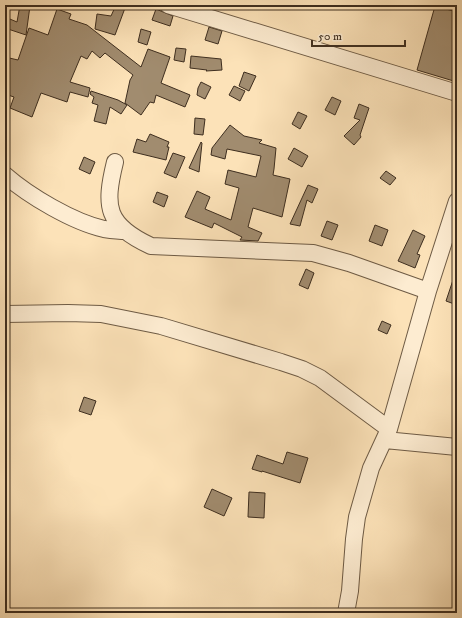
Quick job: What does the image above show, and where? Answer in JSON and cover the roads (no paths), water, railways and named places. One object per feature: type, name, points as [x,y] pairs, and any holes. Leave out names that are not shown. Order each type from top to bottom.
[{"type":"street","points":[[168,5],[457,93]]},
{"type":"street","points":[[115,162],[110,182],[109,203],[112,213],[126,232],[134,238],[151,246],[163,248],[206,248],[313,253],[349,263],[428,291]]},
{"type":"street","points":[[5,175],[12,182],[57,210],[104,229],[126,232]]},
{"type":"street","points":[[346,613],[350,591],[357,517],[371,468],[387,435],[428,291],[457,201]]},
{"type":"street","points":[[5,314],[101,314],[161,326],[302,369],[320,378],[387,435],[457,447]]}]
